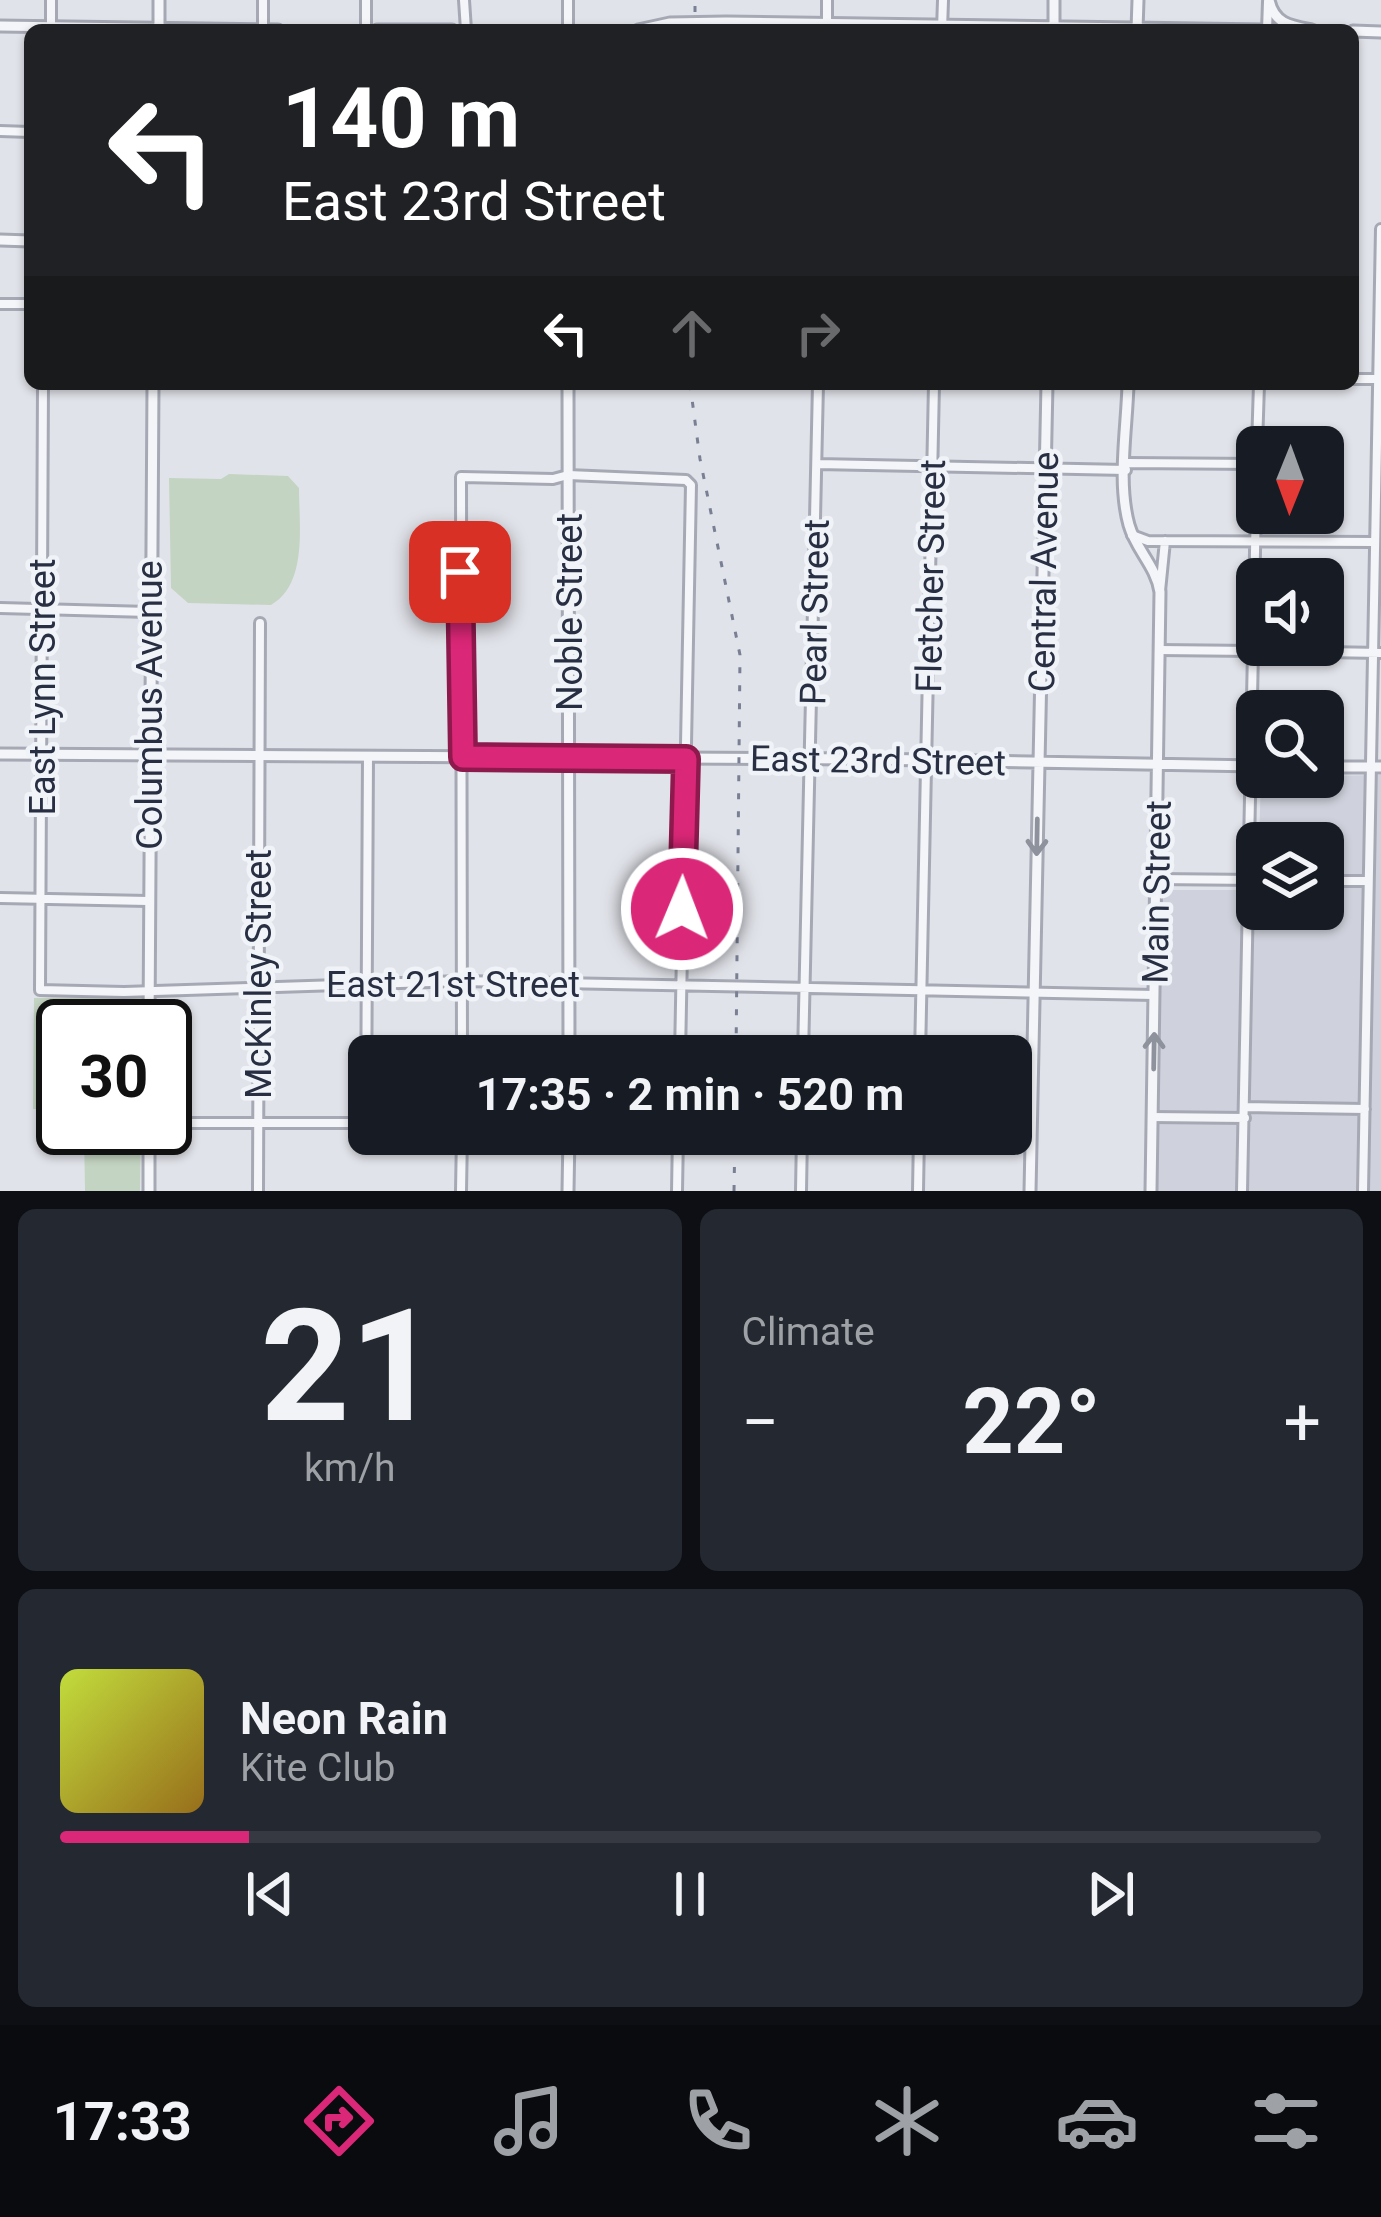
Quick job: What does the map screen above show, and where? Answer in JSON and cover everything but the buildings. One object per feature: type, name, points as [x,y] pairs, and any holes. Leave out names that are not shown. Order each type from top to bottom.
[{"type":"street","points":[[667,24],[737,24]]},
{"type":"street","points":[[1363,1191],[1375,767],[1381,229]]},
{"type":"street","name":"East Lynn Street","points":[[40,990],[43,390]]},
{"type":"street","name":"Columbus Avenue","points":[[148,999],[153,390]]},
{"type":"street","name":"Noble Street","points":[[568,390],[569,1035]]},
{"type":"street","name":"Pearl Street","points":[[804,1035],[818,390]]},
{"type":"street","name":"Fletcher Street","points":[[920,1035],[934,390]]},
{"type":"street","name":"Central Avenue","points":[[1030,1191],[1047,390]]},
{"type":"street","name":"Main Street","points":[[1128,390],[1126,511],[1132,535],[1156,575],[1160,592]]},
{"type":"street","points":[[1258,426],[1259,390]]},
{"type":"street","points":[[817,464],[1045,468],[1236,464]]},
{"type":"street","points":[[462,1035],[460,477],[568,475],[686,480],[691,485],[680,1035]]},
{"type":"street","points":[[1255,534],[1255,558]]},
{"type":"street","points":[[1132,535],[1165,541],[1374,542]]},
{"type":"street","name":"Main Street","points":[[1151,1191],[1160,592],[1165,541]]},
{"type":"street","points":[[0,608],[149,612]]},
{"type":"street","name":"McKinley Street","points":[[258,1191],[260,623]]},
{"type":"street","points":[[1159,650],[1236,651]]},
{"type":"street","points":[[1344,652],[1377,652]]},
{"type":"street","name":"East 23rd Street","points":[[0,754],[1236,766]]},
{"type":"street","points":[[367,1035],[368,756]]},
{"type":"street","points":[[1344,767],[1375,767]]},
{"type":"street","points":[[1155,879],[1236,880]]},
{"type":"street","points":[[1344,881],[1369,881]]},
{"type":"street","points":[[0,898],[148,902]]},
{"type":"street","points":[[1242,1191],[1251,930]]},
{"type":"street","name":"East 21st Street","points":[[40,990],[462,982],[1155,995]]},
{"type":"street","points":[[1245,1107],[1365,1109]]},
{"type":"street","points":[[1152,1117],[1245,1118]]},
{"type":"street","points":[[192,1123],[348,1123]]},
{"type":"street","points":[[149,1155],[149,1191]]},
{"type":"street","points":[[461,1191],[462,1155]]},
{"type":"street","points":[[568,1191],[569,1155]]},
{"type":"street","points":[[677,1191],[678,1155]]},
{"type":"street","points":[[801,1191],[802,1155]]},
{"type":"street","points":[[918,1191],[919,1155]]},
{"type":"shaded area","points":[[1381,775],[1381,1191],[1158,1191],[1162,890],[1236,890],[1236,930],[1344,930],[1344,822],[1260,822],[1260,798],[1344,798],[1344,776]]},
{"type":"green space","points":[[229,474],[288,476],[299,488],[296,569],[283,595],[271,605],[188,603],[171,588],[169,478],[221,479]]},
{"type":"green space","points":[[142,997],[36,999],[36,1109],[33,1109],[34,998]]},
{"type":"green space","points":[[84,1155],[141,1155],[140,1191],[85,1191]]},
{"type":"railway","points":[[695,0],[695,24]]},
{"type":"railway","points":[[691,390],[740,655],[736,1035]]},
{"type":"railway","points":[[734,1191],[735,1155]]},
{"type":"route","points":[[460,572],[463,757],[686,759],[682,909]]}]
